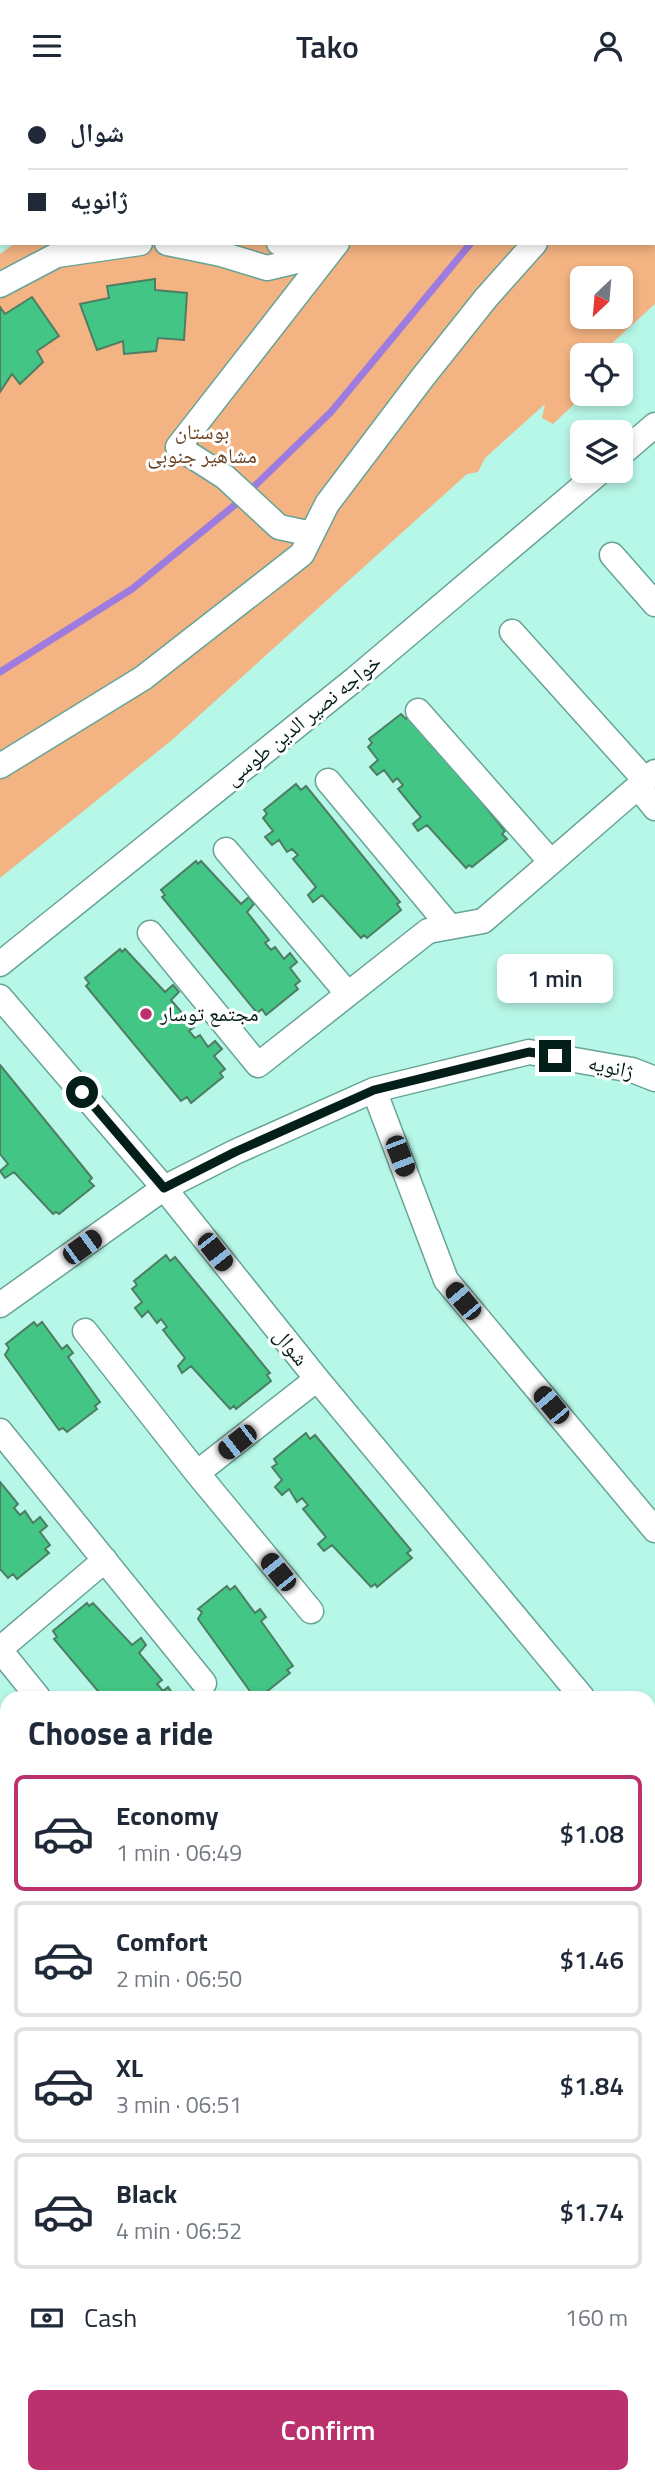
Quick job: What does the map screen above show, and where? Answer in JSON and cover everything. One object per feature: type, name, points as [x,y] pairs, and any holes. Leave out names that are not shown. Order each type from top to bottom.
[{"type":"street","points":[[0,285],[57,255],[126,245]]},
{"type":"street","points":[[177,245],[221,254],[267,268],[309,258],[312,245]]},
{"type":"street","points":[[312,245],[178,447],[225,477],[279,527],[312,534]]},
{"type":"street","points":[[0,766],[143,678],[302,554],[327,504],[486,298],[534,245]]},
{"type":"street","points":[[633,444],[655,425]]},
{"type":"street","name":"خواجه نصیر الدین طوسی","points":[[0,964],[355,679],[587,483]]},
{"type":"street","points":[[612,555],[655,604]]},
{"type":"street","points":[[512,632],[646,780],[655,808]]},
{"type":"street","points":[[418,711],[551,862]]},
{"type":"street","points":[[150,933],[257,1065],[428,931],[483,921],[646,780]]},
{"type":"street","points":[[328,781],[450,927]]},
{"type":"street","points":[[226,850],[348,994]]},
{"type":"street","name":"شوال","points":[[0,997],[164,1188],[317,1379],[577,1691]]},
{"type":"street","name":"ژانویه","points":[[0,1305],[164,1188],[235,1152],[374,1090],[529,1052],[632,1070],[655,1079]]},
{"type":"street","points":[[374,1090],[446,1280],[655,1530]]},
{"type":"street","points":[[85,1331],[311,1611]]},
{"type":"street","points":[[197,1473],[317,1379]]},
{"type":"street","points":[[0,1431],[204,1683]]},
{"type":"street","points":[[33,1691],[0,1650],[105,1560]]},
{"type":"green space","name":"بوستان مشاهیر جنوبی","points":[[12,245],[655,245],[655,304],[634,323],[634,266],[570,266],[570,329],[628,329],[612,343],[570,343],[570,406],[572,406],[553,424],[542,418],[545,404],[485,458],[478,472],[467,474],[172,740],[0,878],[0,254]]},
{"type":"building","points":[[155,279],[155,290],[187,293],[184,340],[158,338],[156,351],[124,354],[123,341],[97,350],[80,304],[109,298],[107,286]]},
{"type":"building","points":[[32,297],[59,336],[37,351],[43,362],[20,384],[12,374],[0,392],[0,307],[5,314]]},
{"type":"building","points":[[401,714],[406,719],[411,715],[505,831],[502,834],[507,839],[472,867],[469,865],[466,868],[427,825],[418,831],[413,824],[421,817],[398,789],[403,785],[397,778],[393,782],[384,770],[377,775],[370,767],[378,760],[368,747],[372,743],[369,739]]},
{"type":"building","points":[[296,784],[301,790],[306,786],[400,902],[397,904],[401,910],[367,938],[364,935],[361,938],[322,895],[313,902],[308,895],[316,887],[293,859],[298,855],[292,849],[287,852],[279,840],[272,845],[265,837],[273,831],[263,818],[267,814],[264,810]]},
{"type":"building","name":"مجتمع توسار","points":[[196,861],[198,864],[201,861],[241,904],[249,897],[254,904],[247,912],[269,940],[265,943],[271,950],[275,947],[284,959],[290,953],[297,962],[290,968],[300,981],[295,985],[298,989],[266,1015],[262,1009],[257,1013],[162,897],[165,895],[161,890]]},
{"type":"building","name":"مجتمع توسار","points":[[120,949],[122,952],[125,949],[165,992],[173,985],[179,992],[171,1000],[194,1027],[189,1031],[195,1038],[200,1035],[208,1047],[215,1041],[222,1049],[214,1056],[225,1069],[220,1073],[223,1077],[191,1103],[187,1097],[181,1101],[86,986],[89,983],[85,978]]},
{"type":"building","points":[[0,1065],[92,1178],[89,1181],[94,1186],[59,1214],[53,1214],[14,1172],[5,1178],[0,1171],[8,1164],[0,1154]]},
{"type":"building","points":[[166,1255],[170,1261],[175,1257],[270,1373],[267,1375],[271,1381],[236,1409],[234,1406],[230,1409],[191,1366],[182,1373],[178,1366],[185,1358],[163,1330],[167,1327],[161,1319],[157,1323],[148,1311],[142,1317],[135,1308],[142,1302],[132,1289],[137,1285],[134,1281]]},
{"type":"building","points":[[34,1322],[37,1326],[42,1322],[62,1349],[67,1345],[73,1353],[68,1357],[100,1402],[95,1406],[97,1409],[67,1432],[63,1428],[59,1430],[5,1355],[9,1348],[6,1344]]},
{"type":"building","points":[[306,1433],[310,1439],[315,1435],[411,1550],[407,1553],[412,1558],[377,1587],[375,1584],[371,1587],[332,1545],[324,1551],[318,1544],[326,1537],[303,1509],[308,1505],[302,1498],[297,1502],[289,1489],[282,1495],[275,1487],[282,1480],[272,1467],[277,1464],[274,1459]]},
{"type":"building","points":[[0,1482],[18,1504],[14,1508],[20,1515],[25,1511],[33,1523],[40,1517],[47,1526],[40,1532],[50,1545],[45,1549],[49,1553],[17,1579],[13,1574],[8,1578],[0,1569]]},
{"type":"building","points":[[227,1586],[230,1590],[235,1586],[255,1613],[260,1609],[266,1617],[261,1621],[293,1666],[287,1670],[290,1673],[268,1691],[250,1691],[198,1619],[202,1612],[198,1609]]},
{"type":"building","points":[[87,1603],[89,1606],[93,1603],[132,1645],[141,1638],[146,1645],[139,1653],[162,1680],[157,1684],[163,1691],[98,1691],[54,1639],[57,1637],[53,1631]]},
{"type":"waterway","points":[[0,672],[132,589],[236,504],[331,412],[469,245]]},
{"type":"place","name":"مجتمع توسار","points":[[146,1014]]},
{"type":"route","points":[[82,1092],[164,1188],[235,1152],[374,1090],[529,1052],[555,1056]]}]
